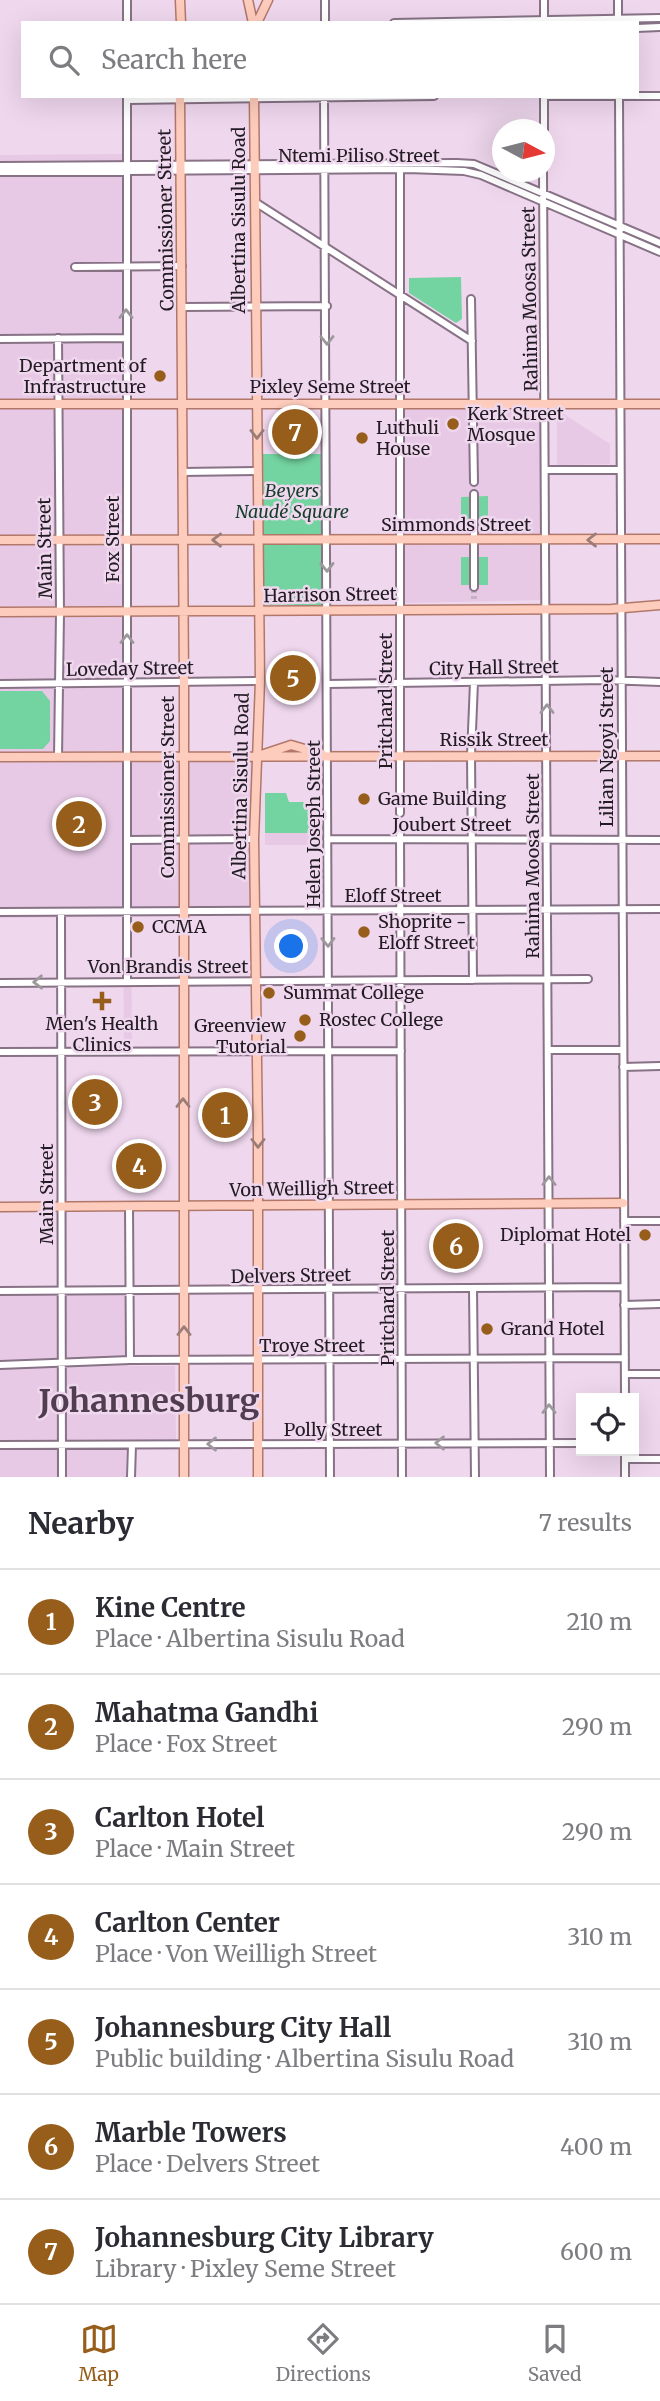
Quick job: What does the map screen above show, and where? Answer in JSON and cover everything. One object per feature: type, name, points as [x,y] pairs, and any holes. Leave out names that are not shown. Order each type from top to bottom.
[{"type":"main road","points":[[248,0],[254,21]]},
{"type":"main road","points":[[256,21],[268,0]]},
{"type":"main road","points":[[181,1],[181,21]]},
{"type":"main road","name":"Commissioner Street","points":[[180,98],[183,307],[184,1477]]},
{"type":"main road","name":"Albertina Sisulu Road","points":[[254,98],[260,681],[254,839],[258,1477]]},
{"type":"main road","name":"Pixley Seme Street","points":[[0,404],[660,404]]},
{"type":"main road","name":"Simmonds Street","points":[[0,540],[660,539]]},
{"type":"main road","name":"Harrison Street","points":[[0,612],[328,612],[621,608],[660,605]]},
{"type":"main road","name":"Rissik Street","points":[[0,757],[660,756]]},
{"type":"main road","name":"Von Weilligh Street","points":[[0,1207],[623,1203]]},
{"type":"street","points":[[127,0],[127,21]]},
{"type":"street","points":[[325,0],[325,21]]},
{"type":"street","points":[[544,0],[544,21],[660,18]]},
{"type":"street","points":[[618,0],[618,21]]},
{"type":"street","points":[[639,28],[660,27]]},
{"type":"street","points":[[639,96],[660,96]]},
{"type":"street","points":[[127,98],[180,98]]},
{"type":"street","name":"Fox Street","points":[[127,98],[127,982]]},
{"type":"street","name":"Helen Joseph Street","points":[[324,98],[330,1477]]},
{"type":"street","points":[[544,98],[544,119]]},
{"type":"street","name":"Lilian Ngoyi Street","points":[[619,98],[625,1393]]},
{"type":"street","points":[[457,154],[457,166]]},
{"type":"street","name":"Ntemi Piliso Street","points":[[0,166],[457,166],[660,243]]},
{"type":"street","name":"Pritchard Street","points":[[400,167],[400,813]]},
{"type":"street","name":"Ntemi Piliso Street","points":[[0,172],[127,168]]},
{"type":"street","name":"Rahima Moosa Street","points":[[543,182],[550,1477]]},
{"type":"street","name":"Ntemi Piliso Street","points":[[543,198],[660,253]]},
{"type":"street","points":[[255,202],[472,341]]},
{"type":"street","points":[[75,267],[182,266]]},
{"type":"street","points":[[471,299],[474,482]]},
{"type":"street","points":[[183,307],[327,306]]},
{"type":"street","name":"Main Street","points":[[58,338],[58,757]]},
{"type":"street","points":[[0,339],[126,338]]},
{"type":"street","points":[[546,470],[620,470]]},
{"type":"street","points":[[182,471],[257,471]]},
{"type":"street","points":[[474,494],[474,587]]},
{"type":"street","points":[[474,599],[474,610]]},
{"type":"street","name":"Loveday Street","points":[[0,684],[260,681]]},
{"type":"street","points":[[473,980],[471,755],[474,682]]},
{"type":"street","name":"City Hall Street","points":[[328,684],[660,682]]},
{"type":"street","name":"Pritchard Street","points":[[400,825],[402,1477]]},
{"type":"street","points":[[127,840],[254,839]]},
{"type":"street","name":"Joubert Street","points":[[327,839],[660,840]]},
{"type":"street","name":"Eloff Street","points":[[0,912],[660,909]]},
{"type":"street","name":"Main Street","points":[[61,912],[62,1477]]},
{"type":"street","name":"Von Brandis Street","points":[[0,982],[588,979]]},
{"type":"street","points":[[548,1050],[623,1050]]},
{"type":"street","points":[[0,1052],[401,1051]]},
{"type":"street","points":[[623,1067],[660,1066]]},
{"type":"street","points":[[130,1206],[130,1360]]},
{"type":"street","points":[[624,1221],[660,1221]]},
{"type":"street","name":"Delvers Street","points":[[0,1291],[624,1287]]},
{"type":"street","points":[[473,1288],[475,1477]]},
{"type":"street","points":[[624,1305],[660,1304]]},
{"type":"street","name":"Troye Street","points":[[0,1366],[130,1360],[625,1358]]},
{"type":"street","points":[[625,1374],[660,1374]]},
{"type":"street","name":"Polly Street","points":[[0,1445],[576,1443]]},
{"type":"street","points":[[131,1477],[132,1445]]},
{"type":"street","points":[[625,1477],[625,1459],[660,1459]]},
{"type":"shaded area","points":[[123,154],[124,751],[0,752],[0,155]]},
{"type":"shaded area","points":[[404,406],[542,407],[541,600],[405,603]]},
{"type":"shaded area","points":[[559,411],[610,444],[610,464],[557,465]]},
{"type":"shaded area","points":[[256,752],[256,906],[131,908],[132,1054],[124,1054],[123,917],[0,918],[0,754]]},
{"type":"shaded area","points":[[265,833],[321,833],[321,845],[265,845]]},
{"type":"shaded area","points":[[127,1294],[128,1366],[175,1366],[176,1440],[126,1441],[126,1477],[0,1477],[0,1295]]},
{"type":"green space","points":[[461,277],[462,319],[456,323],[409,293],[409,278]]},
{"type":"green space","name":"Beyers Naudé Square","points":[[263,454],[321,454],[322,605],[264,605]]},
{"type":"green space","points":[[488,496],[488,523],[461,523],[461,497]]},
{"type":"green space","points":[[461,557],[488,557],[488,585],[461,585]]},
{"type":"green space","points":[[0,691],[42,691],[50,701],[50,741],[43,749],[0,749]]},
{"type":"green space","points":[[265,793],[286,793],[289,802],[321,802],[321,833],[265,833]]},
{"type":"tunnel","points":[[474,587],[474,599]]},
{"type":"place","name":"Department of Infrastructure","points":[[160,376]]},
{"type":"place","name":"Kerk Street Mosque","points":[[453,424]]},
{"type":"place","name":"Johannesburg City Library","points":[[295,432]]},
{"type":"place","name":"Luthuli House","points":[[362,438]]},
{"type":"place","name":"Johannesburg City Hall","points":[[293,678]]},
{"type":"place","name":"Game Building","points":[[364,799]]},
{"type":"place","name":"Mahatma Gandhi","points":[[79,824]]},
{"type":"place","name":"CCMA","points":[[138,927]]},
{"type":"place","name":"Shoprite - Eloff Street","points":[[364,932]]},
{"type":"place","name":"Summat College","points":[[269,993]]},
{"type":"place","name":"Men's Health Clinics","points":[[102,1001]]},
{"type":"place","name":"Rostec College","points":[[305,1020]]},
{"type":"place","name":"Greenview Tutorial","points":[[300,1036]]},
{"type":"place","name":"Carlton Hotel","points":[[95,1102]]},
{"type":"place","name":"Kine Centre","points":[[225,1115]]},
{"type":"place","name":"Carlton Center","points":[[139,1166]]},
{"type":"place","name":"Diplomat Hotel","points":[[645,1235]]},
{"type":"place","name":"Marble Towers","points":[[456,1246]]},
{"type":"place","name":"Grand Hotel","points":[[487,1329]]},
{"type":"district","name":"Johannesburg","points":[[149,1401]]}]
